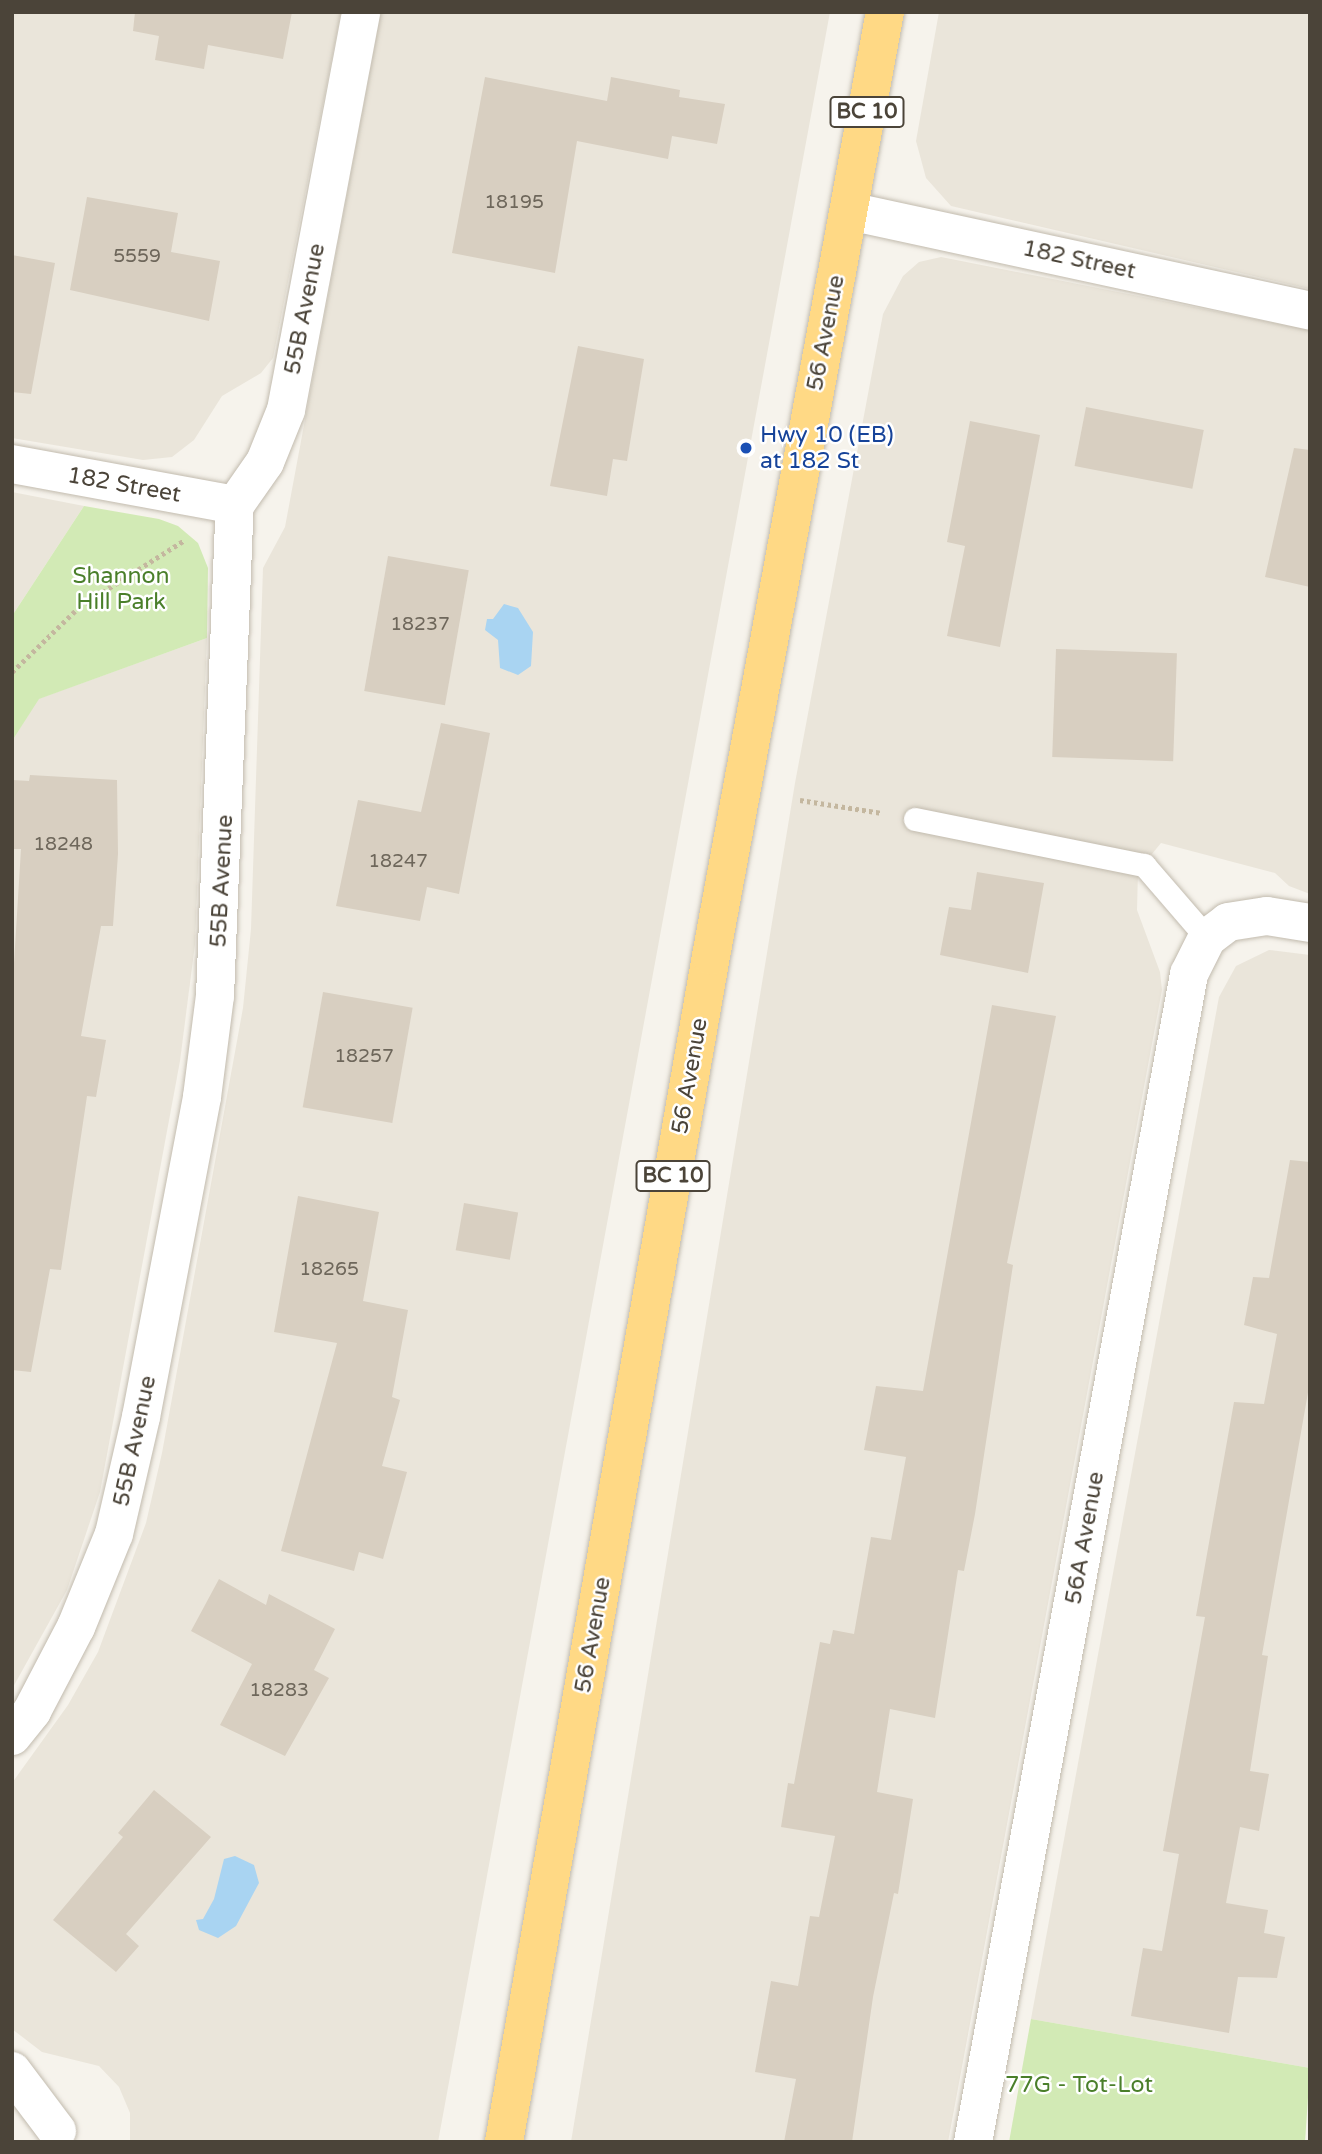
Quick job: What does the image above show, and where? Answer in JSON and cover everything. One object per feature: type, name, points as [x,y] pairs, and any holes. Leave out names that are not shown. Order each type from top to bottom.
[{"type":"highway","name":"56 Avenue","points":[[504,2142],[713,943],[885,12]]},
{"type":"street","name":"55B Avenue","points":[[12,1736],[32,1710],[76,1627],[114,1534],[141,1417],[202,1097],[215,996],[223,886],[235,505],[265,462],[286,410],[361,12]]},
{"type":"street","name":"182 Street","points":[[849,211],[1310,311]]},
{"type":"street","name":"182 Street","points":[[12,464],[235,505]]},
{"type":"street","points":[[1207,937],[1228,922],[1267,916],[1310,923]]},
{"type":"street","name":"56A Avenue","points":[[973,2142],[1189,974],[1207,937]]},
{"type":"street","points":[[12,2071],[57,2131]]},
{"type":"lane","points":[[915,819],[1143,865],[1207,937]]},
{"type":"path","points":[[12,672],[79,607],[187,538]]},
{"type":"path","points":[[800,800],[915,819]]},
{"type":"shaded area","points":[[12,12],[341,12],[273,358],[261,373],[222,396],[194,440],[172,457],[143,460],[12,438]]},
{"type":"shaded area","points":[[381,12],[830,12],[438,2142],[130,2142],[130,2113],[119,2087],[99,2066],[42,2052],[12,2029],[12,1783],[68,1705],[98,1652],[146,1523],[162,1453],[243,1008],[251,929],[263,568],[285,527]]},
{"type":"shaded area","points":[[939,12],[1310,12],[1310,289],[951,206],[926,178],[916,141]]},
{"type":"shaded area","points":[[941,257],[1310,330],[1310,894],[1289,886],[1275,873],[1161,843],[1138,871],[1137,910],[1160,972],[1162,990],[948,2142],[571,2142],[795,783],[883,314],[903,276],[919,262]]},
{"type":"shaded area","points":[[12,492],[84,506],[12,616]]},
{"type":"shaded area","points":[[207,638],[195,944],[180,1061],[100,1492],[67,1590],[12,1689],[12,741],[38,699]]},
{"type":"shaded area","points":[[1269,950],[1310,955],[1310,2068],[1031,2019],[1219,997],[1236,966]]},
{"type":"green space","name":"Shannon Hill Park","points":[[84,506],[159,519],[178,526],[198,543],[208,568],[207,638],[39,699],[12,741],[12,616]]},
{"type":"green space","name":"77G - Tot-Lot","points":[[1031,2019],[1310,2068],[1305,2142],[1009,2142]]},
{"type":"water","points":[[504,604],[518,608],[533,632],[531,666],[518,675],[500,668],[498,640],[485,630],[487,619],[493,619]]},
{"type":"water","points":[[235,1856],[254,1865],[259,1883],[236,1926],[218,1938],[199,1930],[196,1920],[203,1919],[214,1899],[224,1859]]},
{"type":"building","points":[[135,12],[292,12],[283,59],[208,45],[204,69],[155,60],[159,36],[133,31]]},
{"type":"building","points":[[485,77],[607,101],[611,77],[680,90],[679,97],[725,104],[717,144],[672,136],[668,159],[577,141],[555,273],[452,253]]},
{"type":"building","points":[[87,197],[178,213],[171,252],[220,261],[209,321],[70,290]]},
{"type":"building","points":[[12,255],[55,263],[31,394],[12,392]]},
{"type":"building","points":[[578,346],[644,359],[627,461],[613,459],[607,496],[550,486]]},
{"type":"building","points":[[1086,407],[1204,430],[1192,489],[1075,466]]},
{"type":"building","points":[[970,421],[1040,435],[1000,647],[947,636],[965,546],[947,542]]},
{"type":"building","points":[[1294,448],[1310,450],[1310,587],[1265,577]]},
{"type":"building","points":[[388,556],[469,570],[445,705],[364,691]]},
{"type":"building","points":[[1056,649],[1177,653],[1173,761],[1052,757]]},
{"type":"building","points":[[441,723],[490,733],[459,894],[427,887],[420,921],[336,906],[358,800],[421,812]]},
{"type":"building","points":[[30,775],[117,780],[118,854],[113,926],[101,926],[81,1036],[106,1040],[96,1097],[87,1096],[61,1270],[50,1269],[31,1372],[12,1370],[12,996],[21,849],[12,849],[12,780],[29,781]]},
{"type":"building","points":[[977,872],[1044,883],[1028,973],[940,955],[949,907],[971,910]]},
{"type":"building","points":[[323,992],[413,1008],[392,1123],[303,1107]]},
{"type":"building","points":[[992,1005],[1056,1016],[1007,1263],[1013,1265],[975,1514],[964,1571],[958,1570],[935,1718],[890,1709],[877,1792],[913,1799],[898,1894],[894,1893],[873,1997],[852,2142],[784,2142],[796,2079],[755,2072],[771,1981],[798,1986],[810,1916],[819,1917],[835,1836],[781,1827],[788,1783],[794,1784],[820,1642],[830,1644],[833,1630],[854,1634],[871,1537],[891,1540],[906,1457],[864,1450],[876,1386],[923,1391]]},
{"type":"building","points":[[1290,1160],[1310,1162],[1310,1381],[1262,1655],[1268,1656],[1250,1771],[1269,1774],[1259,1831],[1240,1827],[1226,1903],[1268,1910],[1264,1933],[1285,1937],[1277,1978],[1238,1977],[1229,2033],[1131,2016],[1143,1948],[1162,1951],[1179,1854],[1163,1851],[1205,1617],[1196,1616],[1234,1402],[1264,1404],[1277,1334],[1244,1325],[1253,1277],[1269,1278]]},
{"type":"building","points":[[298,1196],[379,1212],[363,1301],[408,1310],[392,1397],[400,1400],[382,1466],[407,1472],[383,1559],[359,1552],[354,1571],[281,1551],[337,1343],[274,1332]]},
{"type":"building","points":[[464,1203],[518,1213],[510,1260],[456,1250]]},
{"type":"building","points":[[219,1579],[266,1605],[269,1594],[335,1629],[314,1670],[329,1678],[285,1756],[220,1725],[252,1664],[191,1631]]},
{"type":"building","points":[[154,1790],[211,1837],[126,1934],[139,1946],[116,1972],[53,1920],[123,1837],[118,1833]]},
{"type":"place","name":"Hwy 10 (EB) at 182 St","points":[[746,448]]}]
